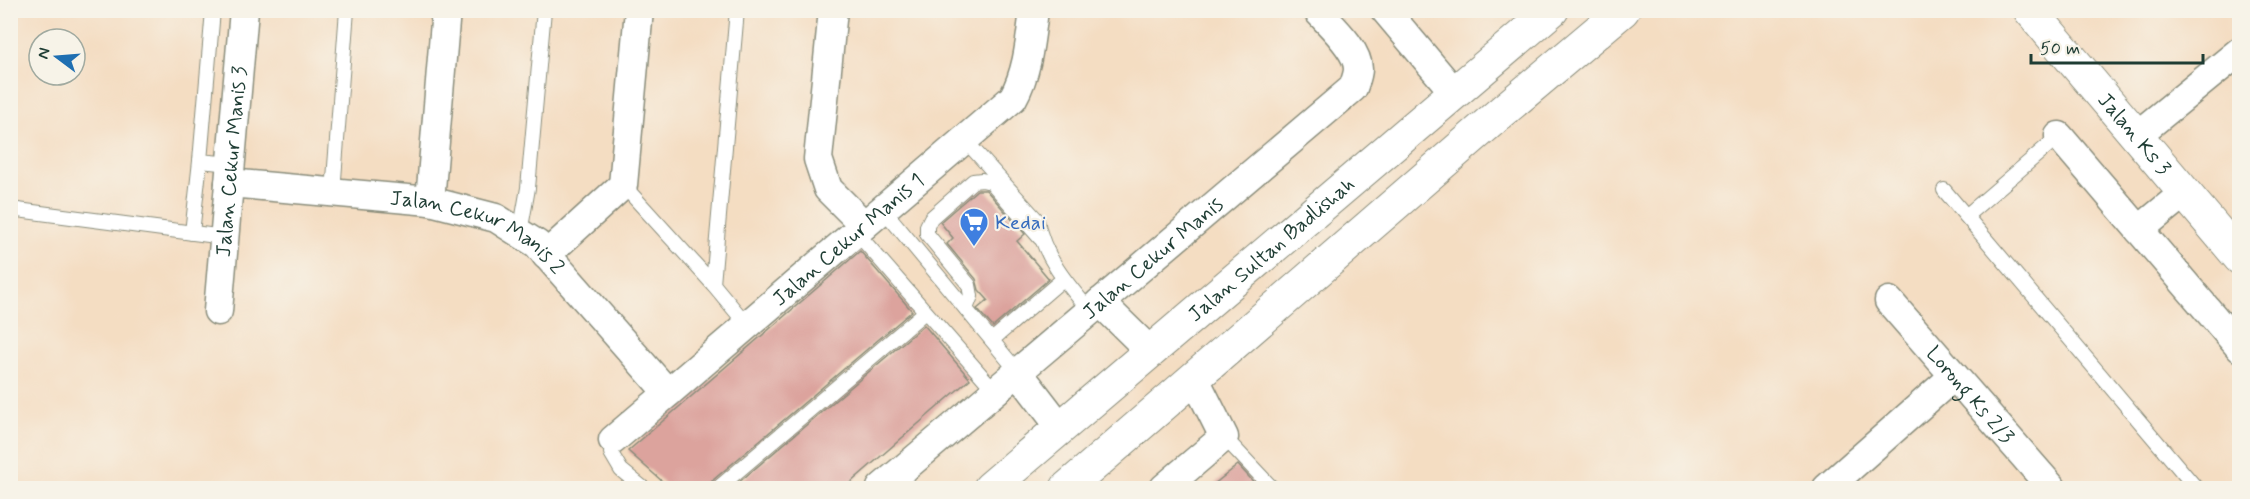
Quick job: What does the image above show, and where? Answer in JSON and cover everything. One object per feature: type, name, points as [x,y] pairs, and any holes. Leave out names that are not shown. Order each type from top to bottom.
[{"type":"main road","name":"Jalan Sultan Badlishah","points":[[990,489],[1552,10]]},
{"type":"main road","points":[[1072,487],[1498,115],[1623,10]]},
{"type":"main road","name":"Jalan Ks 3","points":[[2030,10],[2240,258]]},
{"type":"street","name":"Jalan Cekur Manis 3","points":[[218,311],[244,10]]},
{"type":"street","points":[[430,201],[446,10]]},
{"type":"street","points":[[546,255],[623,185],[639,10]]},
{"type":"street","points":[[833,10],[818,159],[828,189],[868,222]]},
{"type":"street","name":"Jalan Cekur Manis 1","points":[[613,440],[1013,98],[1021,83],[1028,58],[1034,10]]},
{"type":"street","name":"Jalan Cekur Manis","points":[[881,489],[1353,88],[1358,68],[1354,56],[1341,36],[1317,10]]},
{"type":"street","points":[[1385,10],[1454,92]]},
{"type":"street","points":[[2136,136],[2240,51]]},
{"type":"street","points":[[2059,136],[2240,348]]},
{"type":"street","name":"Jalan Cekur Manis 2","points":[[230,174],[333,192],[430,201],[496,218],[537,244],[668,393]]},
{"type":"street","points":[[2139,230],[2184,193]]},
{"type":"street","name":"Lorong Ks 2/3","points":[[1889,301],[2052,489]]},
{"type":"street","points":[[1095,306],[1151,352]]},
{"type":"street","points":[[1018,372],[1061,428]]},
{"type":"street","points":[[1827,489],[1954,376]]},
{"type":"street","points":[[1164,489],[1224,437],[1195,379]]},
{"type":"lane","points":[[192,233],[213,10]]},
{"type":"lane","points":[[333,192],[347,10]]},
{"type":"lane","points":[[520,233],[528,188],[544,10]]},
{"type":"lane","points":[[713,284],[737,10]]},
{"type":"lane","points":[[1966,216],[2059,136]]},
{"type":"lane","points":[[964,140],[1037,220],[1040,238]]},
{"type":"lane","points":[[200,161],[230,174]]},
{"type":"lane","points":[[966,309],[971,296],[969,285],[927,234],[927,226],[931,218],[973,181],[982,180],[990,182],[1040,238],[1063,279],[1095,306]]},
{"type":"lane","points":[[623,185],[747,325]]},
{"type":"lane","points":[[1944,190],[2196,489]]},
{"type":"lane","points":[[10,209],[224,237]]},
{"type":"lane","points":[[868,222],[966,309],[1018,372]]},
{"type":"lane","points":[[868,222],[926,312],[995,392]]},
{"type":"lane","points":[[992,340],[1063,279]]},
{"type":"lane","points":[[718,489],[926,312]]},
{"type":"lane","points":[[1224,437],[1272,489]]},
{"type":"lane","points":[[613,440],[611,453],[621,470],[643,489]]},
{"type":"building","points":[[977,190],[986,190],[1025,234],[1017,241],[1049,279],[993,327],[977,309],[988,300],[979,290],[976,279],[947,244],[953,238],[940,222]]},
{"type":"building","points":[[860,251],[912,311],[712,481],[709,489],[671,489],[628,451]]},
{"type":"building","points":[[924,325],[970,379],[843,489],[731,489]]},
{"type":"building","points":[[1238,465],[1260,489],[1208,489]]},
{"type":"place","name":"Kedai","points":[[974,248]]}]
